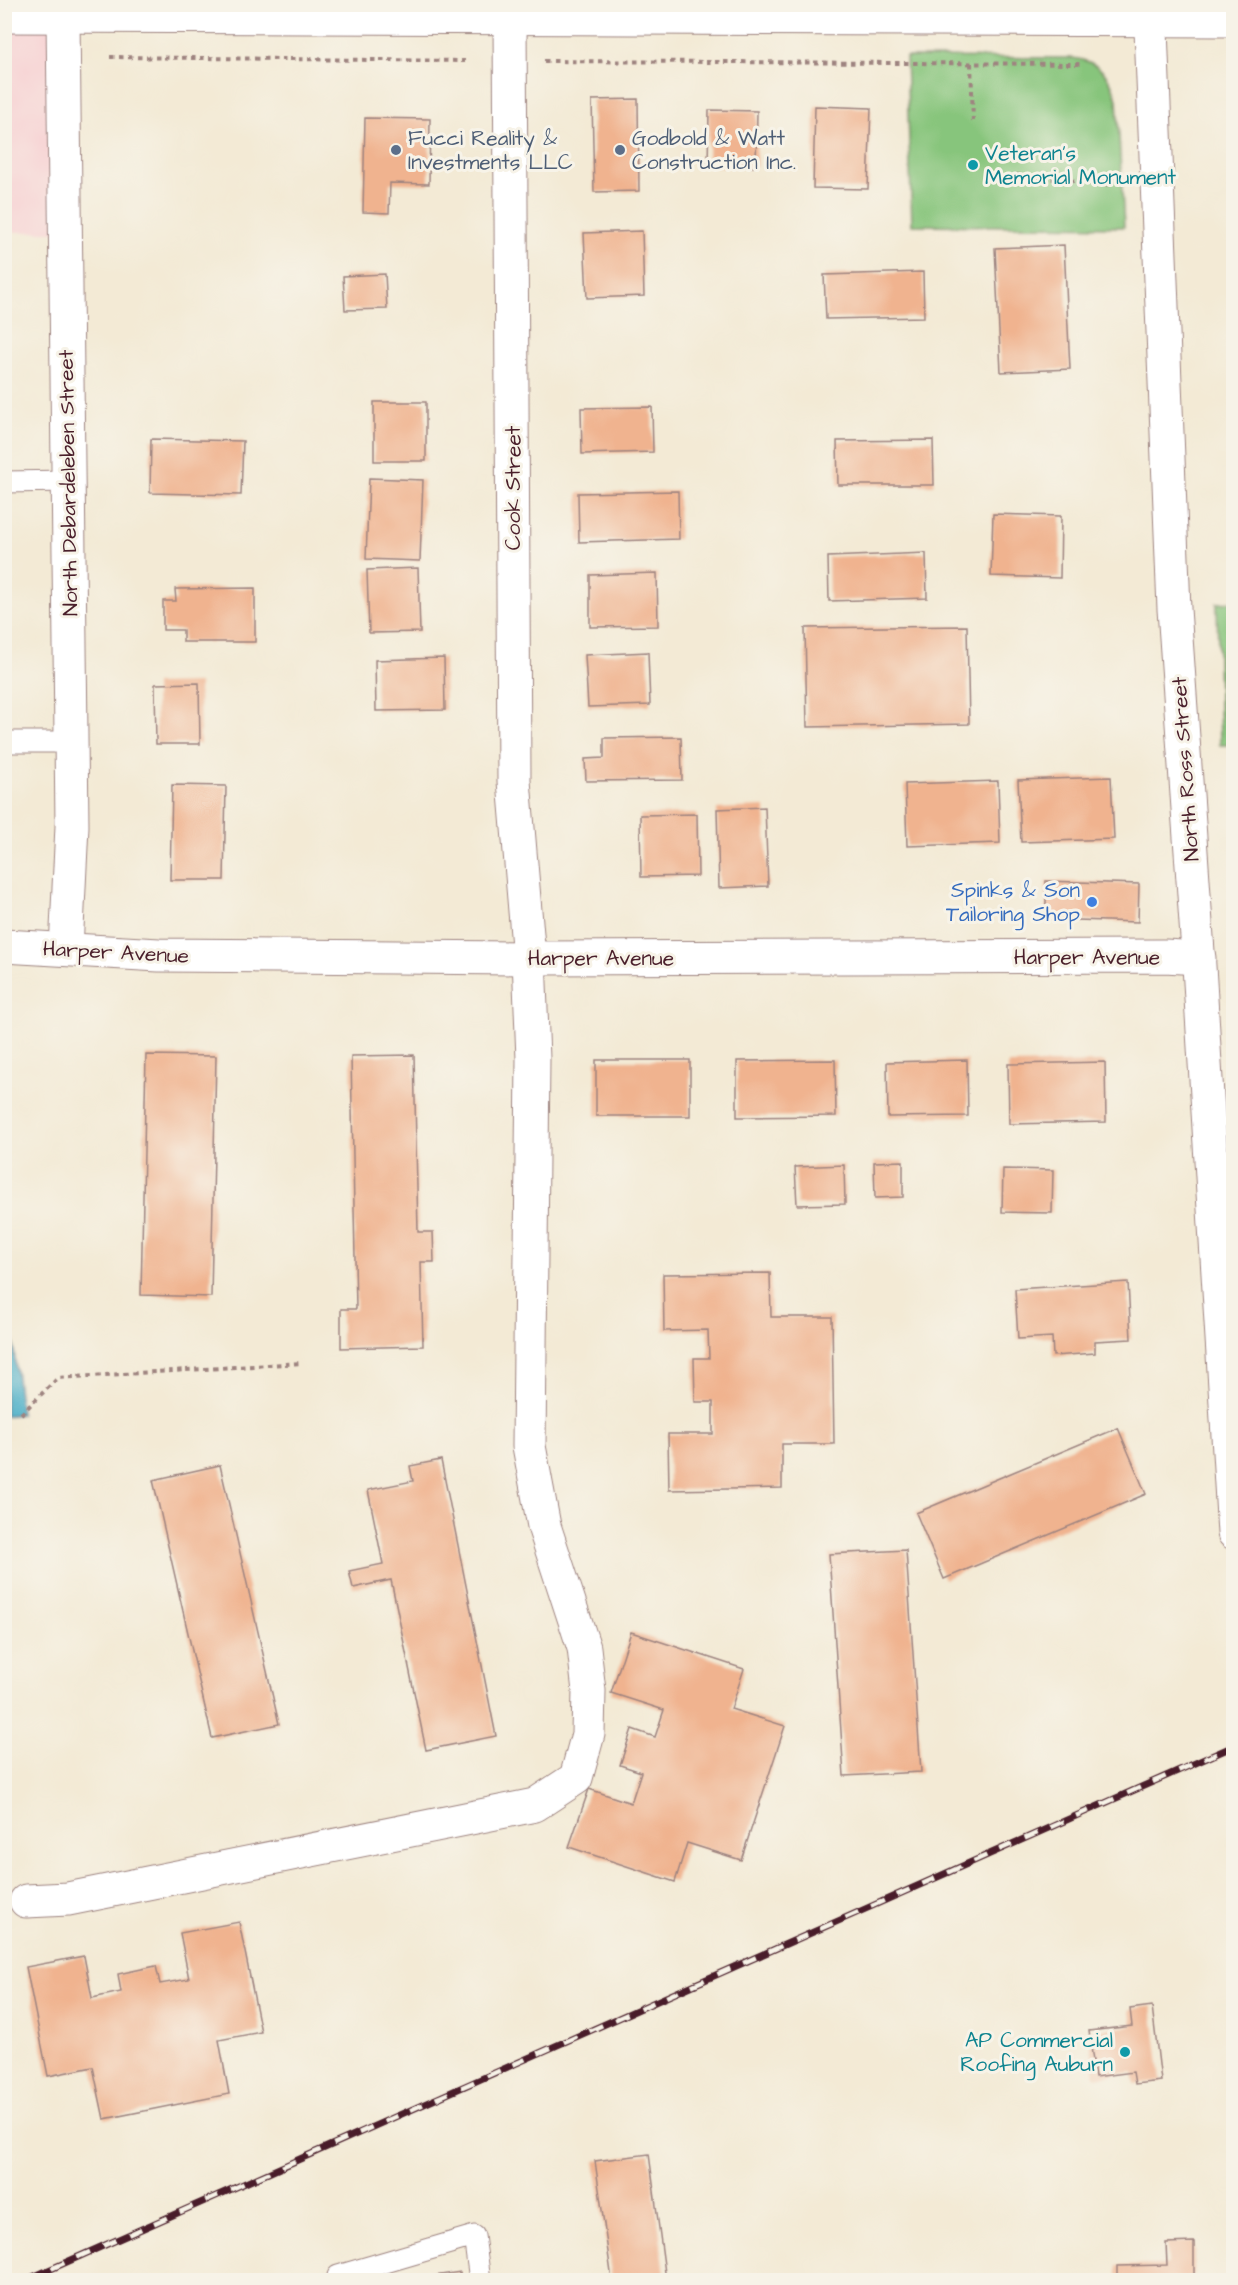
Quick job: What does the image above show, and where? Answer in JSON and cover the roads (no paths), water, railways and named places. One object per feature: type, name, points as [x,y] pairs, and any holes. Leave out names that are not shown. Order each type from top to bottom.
[{"type":"street","points":[[4,16],[510,18],[1150,12],[1233,20]]},
{"type":"street","name":"North Ross Street","points":[[1150,12],[1174,609],[1233,1533]]},
{"type":"street","name":"North Debardeleben Street","points":[[63,17],[72,826],[66,949]]},
{"type":"street","name":"Cook Street","points":[[26,1901],[68,1899],[535,1805],[576,1778],[588,1734],[589,1691],[584,1648],[543,1526],[528,1446],[533,1059],[528,958],[514,781],[510,18]]},
{"type":"street","name":"Harper Avenue","points":[[4,946],[159,955],[528,958],[1165,956],[1198,958]]},
{"type":"lane","points":[[4,482],[69,481]]},
{"type":"lane","points":[[4,742],[71,742]]},
{"type":"lane","points":[[339,2280],[338,2276],[474,2236],[480,2280]]},
{"type":"water","points":[[13,1341],[21,1414],[5,1416],[5,1342]]},
{"type":"railway","points":[[26,2280],[1234,1746]]},
{"type":"place","name":"Fucci Reality & Investments LLC","points":[[396,150]]},
{"type":"place","name":"Godbold & Watt Construction Inc.","points":[[620,150]]},
{"type":"place","name":"Veteran's Memorial Monument","points":[[973,165]]},
{"type":"place","name":"Spinks & Son Tailoring Shop","points":[[1092,902]]},
{"type":"place","name":"AP Commercial Roofing Auburn","points":[[1125,2052]]}]
